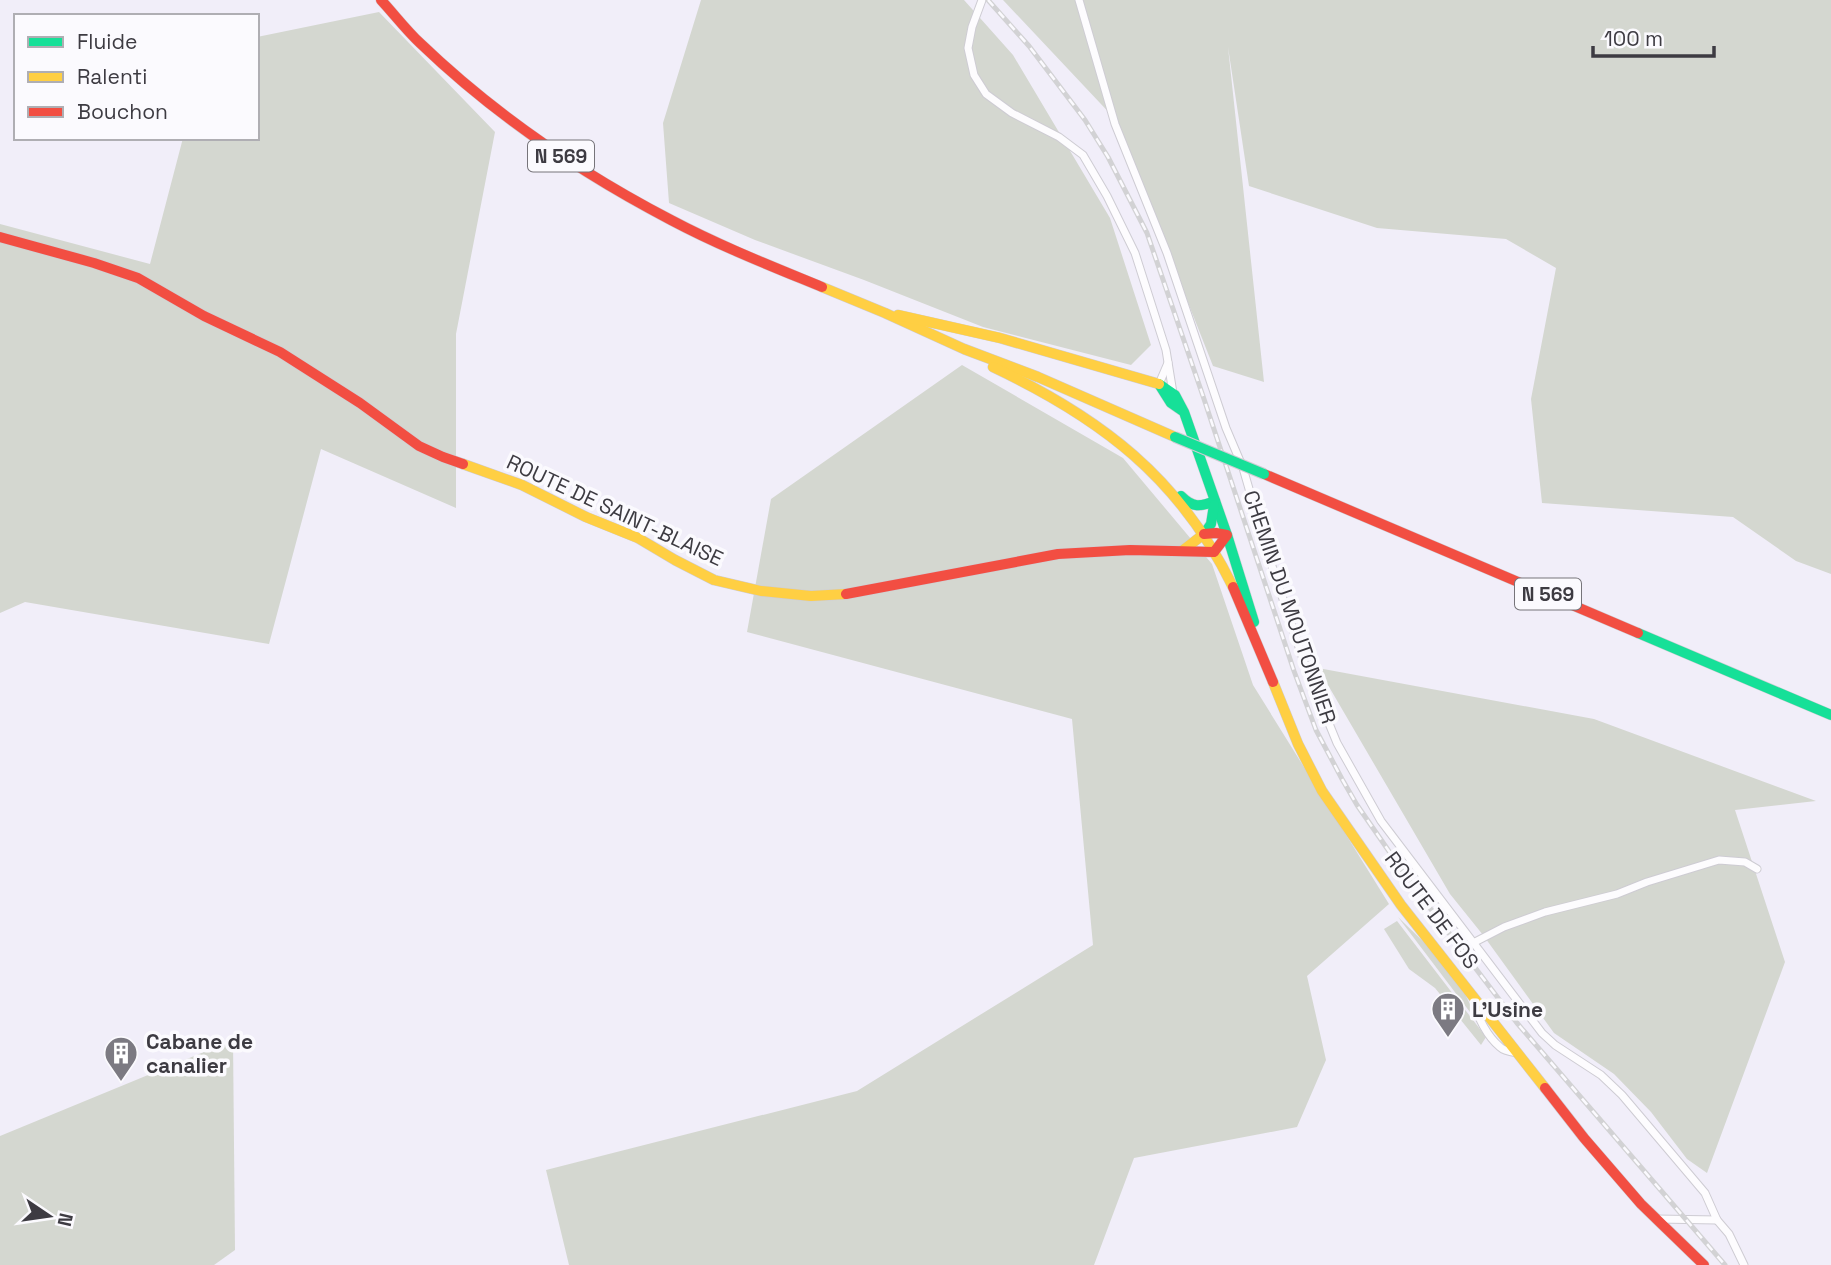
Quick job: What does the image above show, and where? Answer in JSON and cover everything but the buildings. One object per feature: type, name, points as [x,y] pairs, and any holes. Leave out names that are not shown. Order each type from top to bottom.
[{"type":"main road","name":"N 569","points":[[380,0],[418,41],[461,81],[518,127],[555,153],[672,221],[741,254],[885,313],[964,349],[1038,377],[1831,715]]},
{"type":"main road","name":"ROUTE DE SAINT-BLAISE","points":[[0,237],[138,278],[204,316],[280,352],[360,403],[419,446],[522,485],[586,517],[638,538],[714,580],[761,591],[811,596],[845,594],[1058,554],[1130,550],[1214,552]]},
{"type":"main road","name":"N 569","points":[[885,313],[1000,338],[1159,384]]},
{"type":"main road","points":[[964,349],[986,364],[1030,383],[1102,428],[1133,453],[1161,481],[1204,534],[1234,591],[1273,682]]},
{"type":"main road","points":[[1159,384],[1173,393],[1184,412],[1273,682]]},
{"type":"main road","points":[[1159,384],[1171,403],[1184,412]]},
{"type":"main road","points":[[1133,453],[1151,464],[1189,504],[1201,507],[1214,501]]},
{"type":"main road","points":[[1182,552],[1204,534],[1211,524],[1214,501]]},
{"type":"main road","points":[[1204,534],[1227,536]]},
{"type":"main road","points":[[1214,552],[1227,536]]},
{"type":"main road","name":"ROUTE DE FOS","points":[[1273,682],[1298,744],[1322,791],[1401,905],[1584,1138],[1641,1204],[1704,1265]]},
{"type":"street","points":[[982,0],[968,48],[974,75],[986,94],[1012,113],[1059,137],[1083,155],[1135,253],[1167,350],[1173,393]]},
{"type":"street","name":"CHEMIN DU MOUTONNIER","points":[[1079,0],[1115,124],[1167,253],[1226,428],[1243,468],[1305,665],[1337,743],[1381,821],[1542,1033],[1555,1045],[1601,1075],[1635,1110],[1704,1193],[1744,1265]]},
{"type":"street","points":[[1159,384],[1168,362]]},
{"type":"street","points":[[1473,943],[1504,927],[1545,912],[1617,894],[1719,860],[1745,862],[1757,869]]},
{"type":"street","points":[[1656,1219],[1717,1220]]},
{"type":"shaded area","points":[[701,0],[964,0],[1013,55],[1110,218],[1151,345],[1131,365],[983,327],[755,240],[669,203],[663,123]]},
{"type":"shaded area","points":[[1003,0],[1831,0],[1831,574],[1796,561],[1733,517],[1542,503],[1531,399],[1556,268],[1506,239],[1377,228],[1249,186],[1228,47],[1264,382],[1213,366],[1116,120]]},
{"type":"shaded area","points":[[379,12],[495,132],[456,334],[456,508],[321,449],[269,644],[25,602],[0,613],[0,224],[150,264],[182,140],[259,140],[259,37]]},
{"type":"shaded area","points":[[962,365],[1123,458],[1212,564],[1253,685],[1389,904],[1307,976],[1326,1060],[1297,1127],[1134,1158],[1094,1265],[569,1265],[546,1170],[857,1091],[1093,945],[1072,719],[747,632],[771,499]]},
{"type":"shaded area","points":[[1318,668],[1594,719],[1816,801],[1735,810],[1785,962],[1707,1173],[1687,1159],[1651,1112],[1614,1074],[1554,1033],[1450,894]]},
{"type":"shaded area","points":[[1398,917],[1454,977],[1476,1020]]},
{"type":"shaded area","points":[[1397,921],[1486,1037],[1481,1045],[1435,988],[1409,969],[1384,929]]},
{"type":"shaded area","points":[[233,1040],[235,1250],[214,1265],[0,1265],[0,1136]]},
{"type":"railway","points":[[988,0],[1029,46],[1085,120],[1108,157],[1147,233],[1294,671],[1316,730],[1357,805],[1411,883],[1517,1023],[1725,1265]]},
{"type":"traffic: fast","points":[[1184,412],[1171,403],[1159,384],[1175,395],[1184,412],[1254,622]]},
{"type":"traffic: fast","points":[[1175,437],[1264,474]]},
{"type":"traffic: fast","points":[[1181,496],[1189,503],[1197,505],[1215,501]]},
{"type":"traffic: fast","points":[[1204,534],[1211,524],[1214,505]]},
{"type":"traffic: fast","points":[[1638,633],[1831,715]]},
{"type":"traffic: slow","points":[[822,287],[1175,437]]},
{"type":"traffic: slow","points":[[898,315],[1000,338],[1159,384]]},
{"type":"traffic: slow","points":[[993,367],[1069,408],[1134,455],[1188,514],[1212,548],[1233,587]]},
{"type":"traffic: slow","points":[[463,464],[522,485],[586,517],[638,538],[714,580],[761,591],[811,596],[846,594]]},
{"type":"traffic: slow","points":[[1182,551],[1204,534]]},
{"type":"traffic: slow","points":[[1273,682],[1298,744],[1322,791],[1401,905],[1545,1088]]},
{"type":"traffic: jam","points":[[381,0],[415,38],[478,95],[571,162],[637,202],[689,229],[822,287]]},
{"type":"traffic: jam","points":[[0,237],[138,278],[204,316],[280,352],[360,403],[419,446],[463,464]]},
{"type":"traffic: jam","points":[[1264,474],[1638,633]]},
{"type":"traffic: jam","points":[[1204,534],[1227,535],[1214,552]]},
{"type":"traffic: jam","points":[[846,594],[1058,554],[1130,550],[1214,552]]},
{"type":"traffic: jam","points":[[1233,587],[1273,682]]},
{"type":"traffic: jam","points":[[1545,1088],[1641,1204],[1704,1265]]},
{"type":"place","name":"L'Usine","points":[[1448,1039]]},
{"type":"place","name":"Cabane de canalier","points":[[121,1083]]}]
